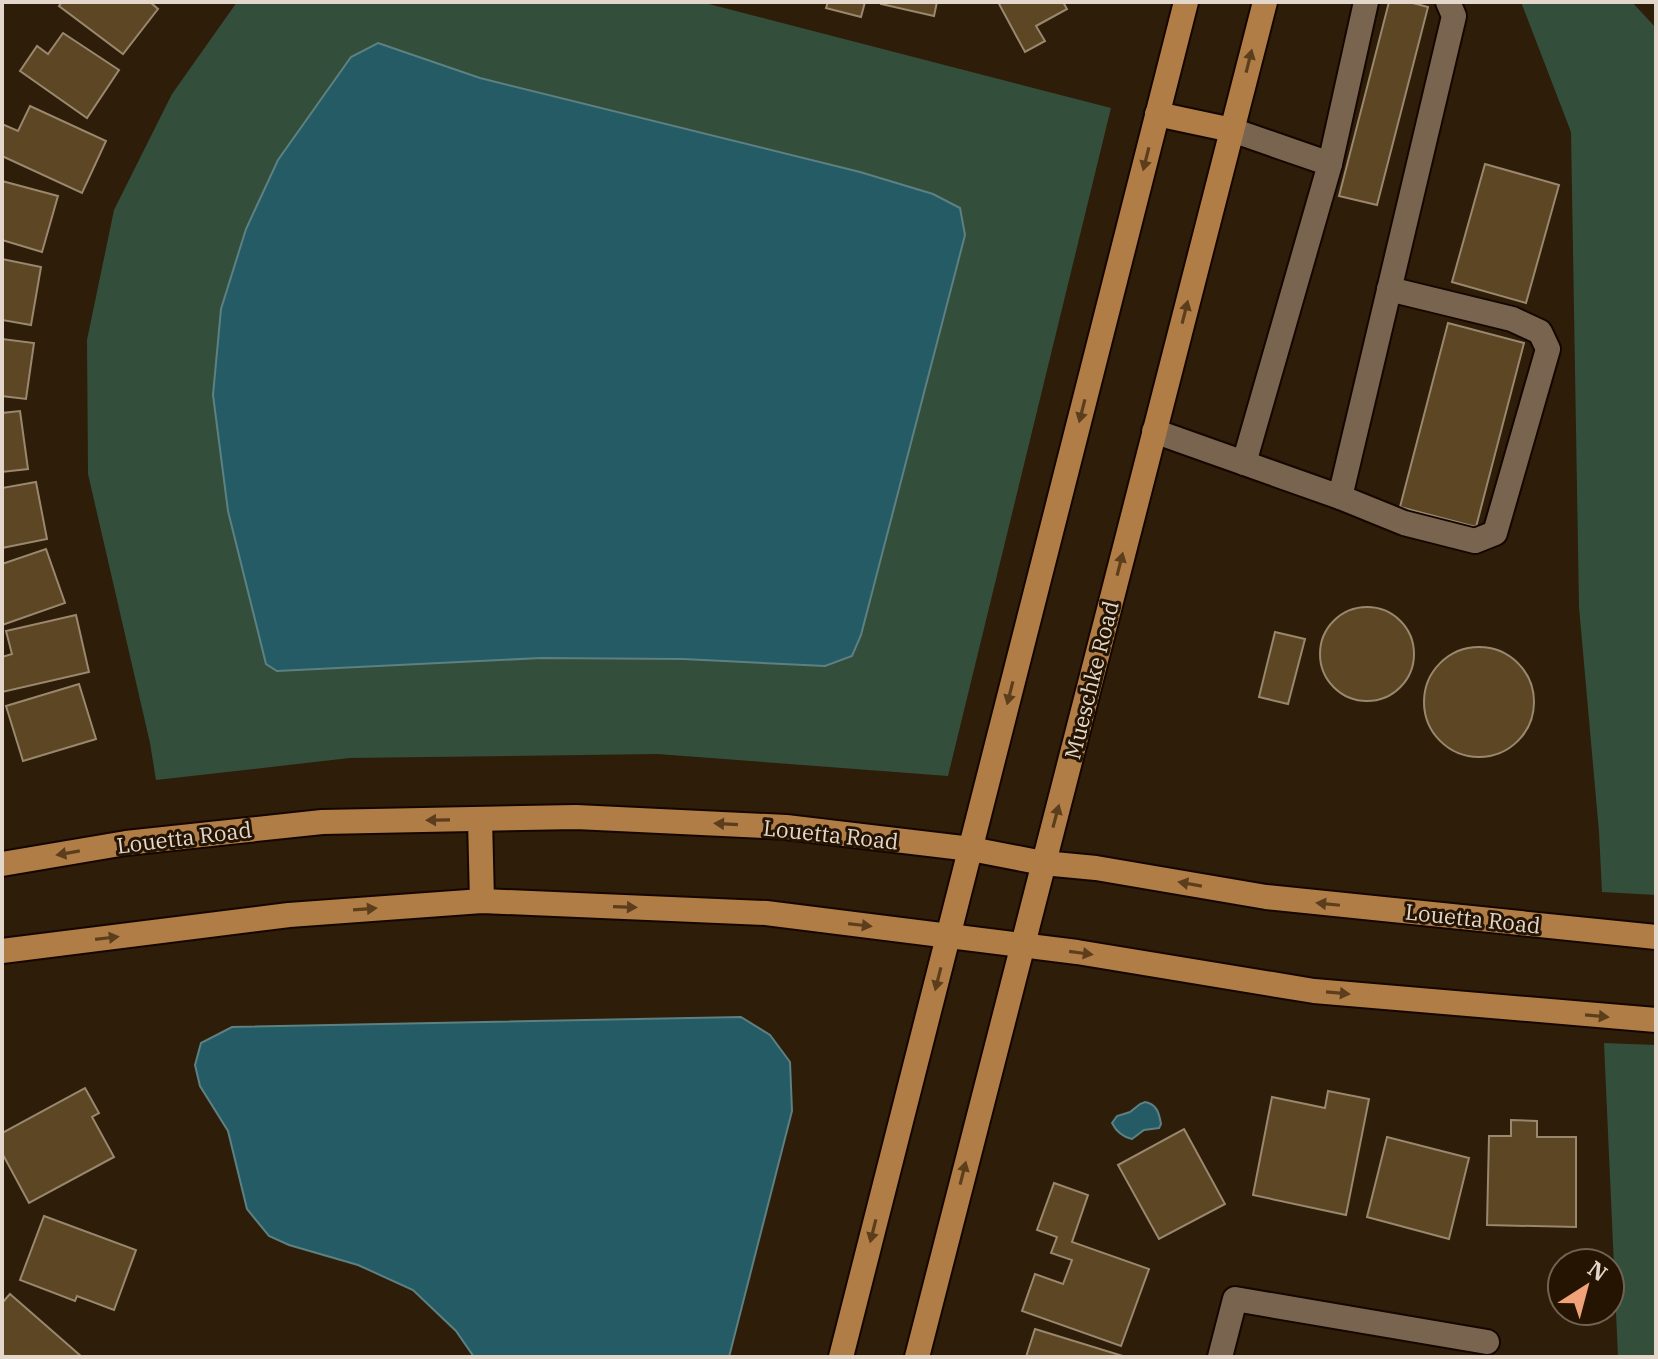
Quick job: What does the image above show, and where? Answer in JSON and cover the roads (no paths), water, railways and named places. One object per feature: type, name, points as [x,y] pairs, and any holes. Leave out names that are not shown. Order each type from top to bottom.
[{"type":"main road","points":[[841,1357],[1186,2]]},
{"type":"main road","name":"Mueschke Road","points":[[917,1357],[1265,2]]},
{"type":"main road","points":[[1157,114],[1232,130]]},
{"type":"main road","name":"Louetta Road","points":[[2,864],[126,843],[322,822],[576,817],[786,827],[971,849],[1266,897],[1656,937]]},
{"type":"main road","points":[[480,819],[482,901]]},
{"type":"main road","points":[[2,951],[289,915],[482,901],[766,913],[1077,952],[1314,991],[1656,1020]]},
{"type":"street","points":[[1244,463],[1330,164],[1366,2]]},
{"type":"street","points":[[1340,497],[1454,16],[1448,2]]},
{"type":"street","points":[[1232,130],[1330,164]]},
{"type":"street","points":[[1154,431],[1404,523],[1475,541],[1495,533],[1548,349],[1540,332],[1512,319],[1389,289]]},
{"type":"street","points":[[1220,1357],[1235,1299],[1487,1342]]},
{"type":"water","points":[[378,43],[480,78],[860,172],[933,194],[960,208],[965,235],[861,635],[852,656],[825,666],[683,659],[541,658],[277,671],[266,664],[228,511],[213,395],[221,309],[246,229],[278,160],[351,57]]},
{"type":"water","points":[[741,1017],[770,1035],[790,1062],[792,1111],[729,1357],[474,1357],[456,1331],[413,1290],[358,1265],[269,1236],[247,1209],[228,1131],[200,1086],[195,1065],[201,1043],[232,1027]]},
{"type":"water","points":[[1145,1102],[1157,1110],[1161,1124],[1159,1128],[1144,1130],[1132,1139],[1120,1133],[1112,1123],[1117,1116]]}]
